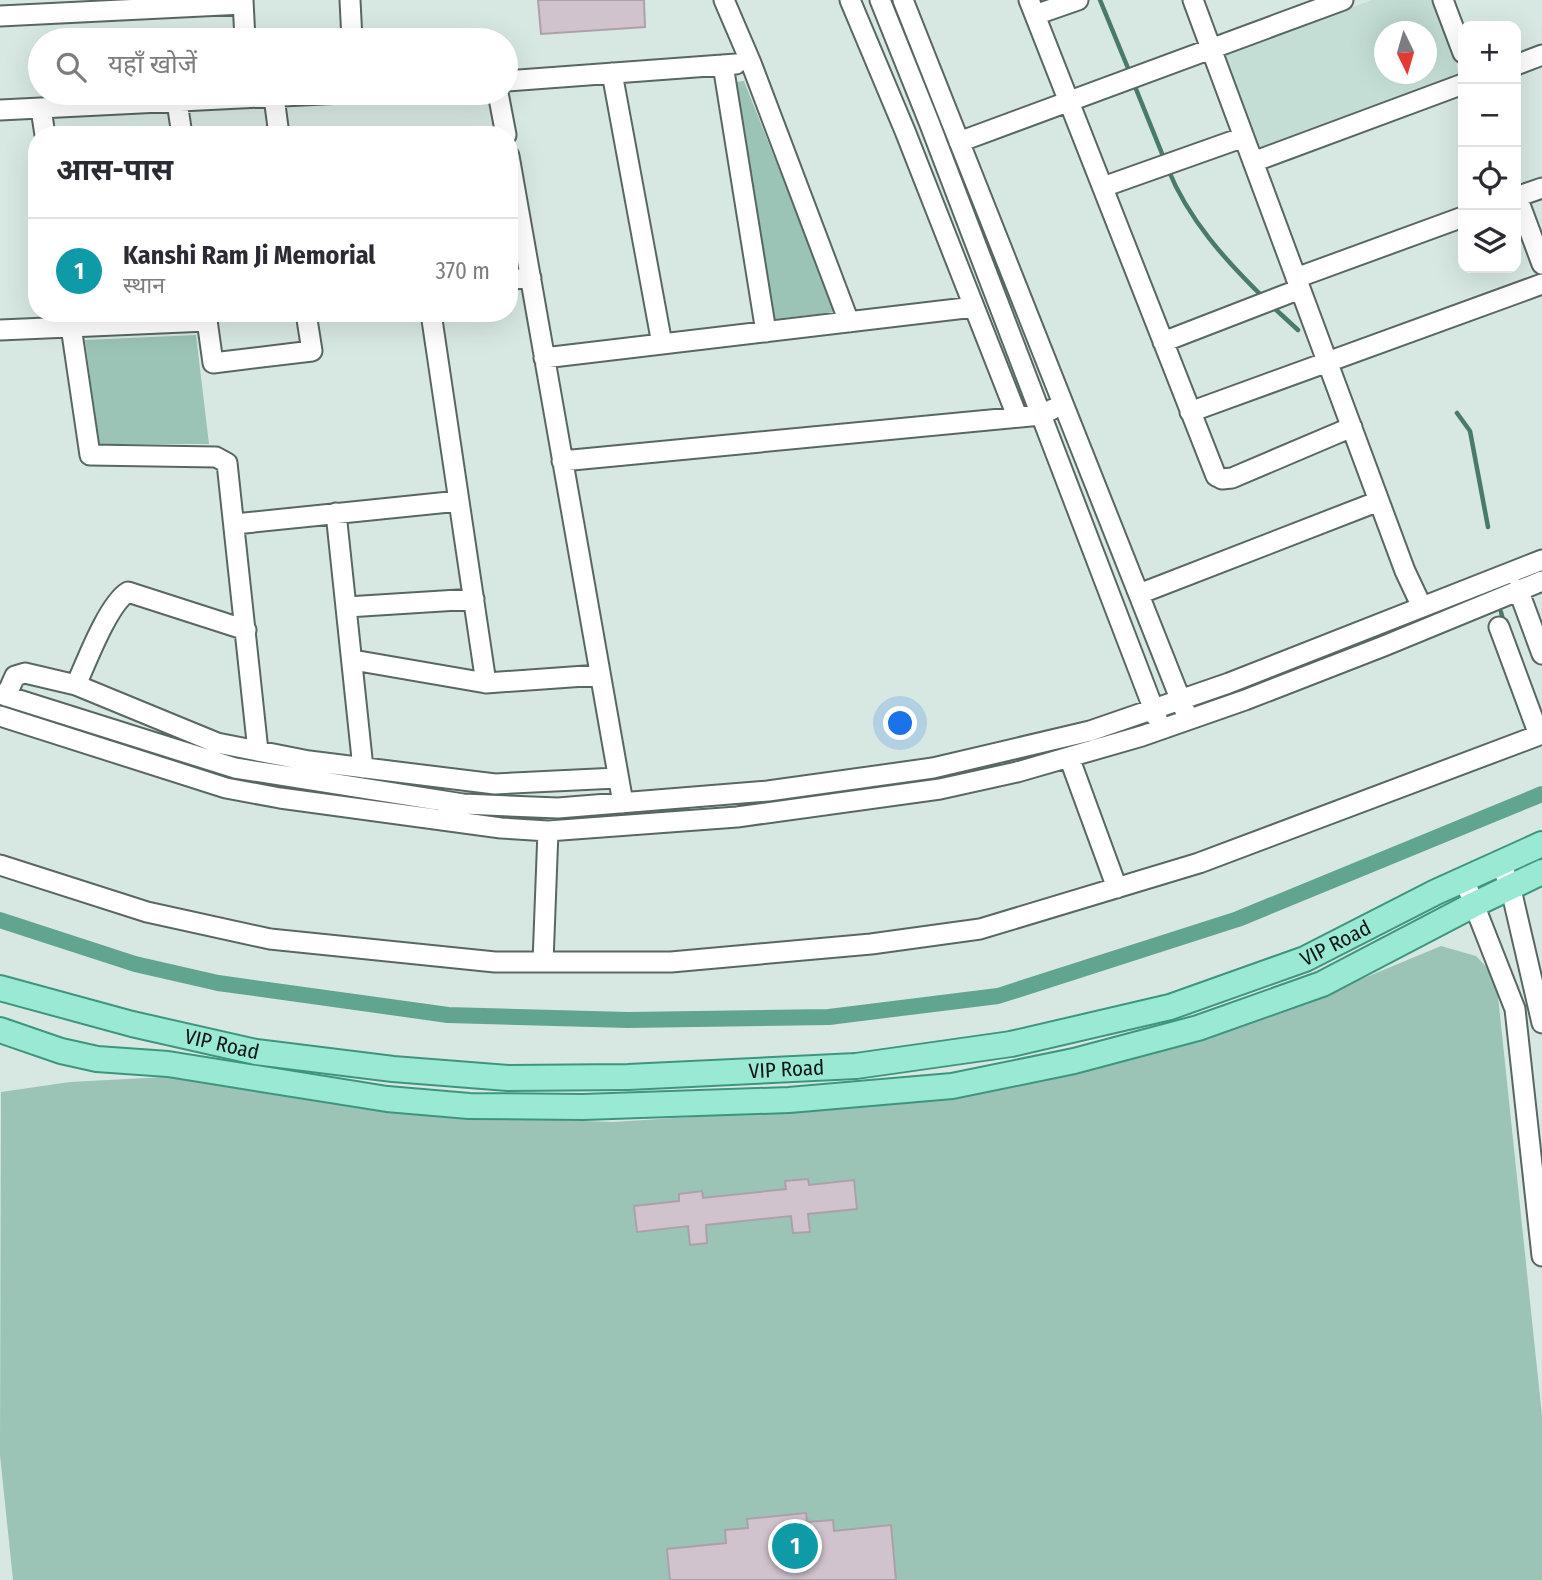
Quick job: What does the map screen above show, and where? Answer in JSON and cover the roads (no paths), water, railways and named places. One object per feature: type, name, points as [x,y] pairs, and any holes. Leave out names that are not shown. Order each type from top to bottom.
[{"type":"main road","name":"VIP Road","points":[[0,988],[132,1024],[257,1052],[393,1069],[508,1078],[628,1077],[856,1066],[1011,1044],[1170,1007],[1305,959],[1464,879],[1542,844]]},
{"type":"main road","name":"VIP Road","points":[[0,1030],[61,1051],[97,1059],[168,1064],[387,1099],[469,1106],[583,1107],[789,1100],[938,1087],[1074,1061],[1198,1028],[1322,984],[1542,872]]},
{"type":"street","points":[[350,0],[351,28]]},
{"type":"street","points":[[724,0],[751,63],[849,322]]},
{"type":"street","points":[[850,0],[905,131],[1017,416]]},
{"type":"street","points":[[880,0],[1161,729]]},
{"type":"street","points":[[903,0],[1189,719]]},
{"type":"street","points":[[1078,0],[1032,8],[1216,477],[1222,480],[1233,478],[1352,427]]},
{"type":"street","points":[[1194,0],[1405,571],[1422,607]]},
{"type":"street","points":[[959,142],[1343,0]]},
{"type":"street","points":[[1443,0],[1458,40]]},
{"type":"street","points":[[0,16],[90,6],[243,2],[244,28]]},
{"type":"street","points":[[1521,63],[1542,55]]},
{"type":"street","points":[[518,80],[751,63]]},
{"type":"street","points":[[723,65],[766,332]]},
{"type":"street","points":[[612,73],[662,344]]},
{"type":"street","points":[[1253,162],[1458,86]]},
{"type":"street","points":[[0,110],[119,105]]},
{"type":"street","points":[[177,105],[181,126]]},
{"type":"street","points":[[275,105],[278,126]]},
{"type":"street","points":[[500,105],[504,126]]},
{"type":"street","points":[[41,109],[44,126]]},
{"type":"street","points":[[1102,187],[1244,137]]},
{"type":"street","points":[[1521,194],[1542,188]]},
{"type":"street","points":[[1521,209],[1542,264]]},
{"type":"street","points":[[518,213],[622,803]]},
{"type":"street","points":[[1163,342],[1278,297],[1298,283],[1458,219]]},
{"type":"street","points":[[518,279],[531,278]]},
{"type":"street","points":[[1191,412],[1542,284]]},
{"type":"street","points":[[544,358],[974,307]]},
{"type":"street","points":[[0,330],[56,322]]},
{"type":"street","points":[[70,322],[90,454],[216,457],[228,463],[258,751]]},
{"type":"street","points":[[208,322],[213,363],[312,351],[307,322]]},
{"type":"street","points":[[432,322],[486,683]]},
{"type":"street","points":[[562,461],[1041,415],[1063,404]]},
{"type":"street","points":[[1139,594],[1379,500]]},
{"type":"street","points":[[234,524],[459,501]]},
{"type":"street","points":[[336,513],[363,768]]},
{"type":"street","points":[[617,778],[495,784],[309,761],[217,743],[76,685],[25,673],[15,676],[3,695],[235,768],[463,804],[558,808],[768,791],[933,768],[1090,731],[1229,683],[1542,560]]},
{"type":"street","points":[[0,716],[226,788],[280,798],[501,828],[548,831],[737,817],[927,790],[1017,772],[1069,757],[1189,719],[1384,646],[1542,580]]},
{"type":"street","points":[[1518,589],[1542,654]]},
{"type":"street","points":[[76,685],[109,617],[121,597],[128,593],[246,629]]},
{"type":"street","points":[[347,607],[474,599]]},
{"type":"street","points":[[0,864],[147,912],[270,939],[495,962],[671,962],[871,944],[980,929],[1199,863],[1541,734],[1499,627]]},
{"type":"street","points":[[353,660],[486,683],[599,675]]},
{"type":"street","points":[[1069,757],[1117,888]]},
{"type":"street","points":[[543,962],[548,831]]},
{"type":"street","points":[[1501,862],[1539,997],[1542,1023]]},
{"type":"street","points":[[1464,879],[1513,1001],[1542,1256]]},
{"type":"street","points":[[1513,1001],[1539,997]]},
{"type":"waterway","points":[[1100,0],[1130,73]]},
{"type":"waterway","points":[[1134,84],[1165,161]]},
{"type":"waterway","points":[[1168,169],[1197,222],[1264,298]]},
{"type":"waterway","points":[[1273,307],[1298,330]]},
{"type":"waterway","points":[[1457,413],[1470,431],[1488,527]]},
{"type":"waterway","points":[[1501,612],[1504,624]]},
{"type":"waterway","points":[[0,920],[135,964],[218,983],[448,1015],[628,1020],[829,1017],[998,996],[1238,919],[1542,794]]},
{"type":"place","name":"Kanshi Ram Ji Memorial","points":[[795,1546]]}]
